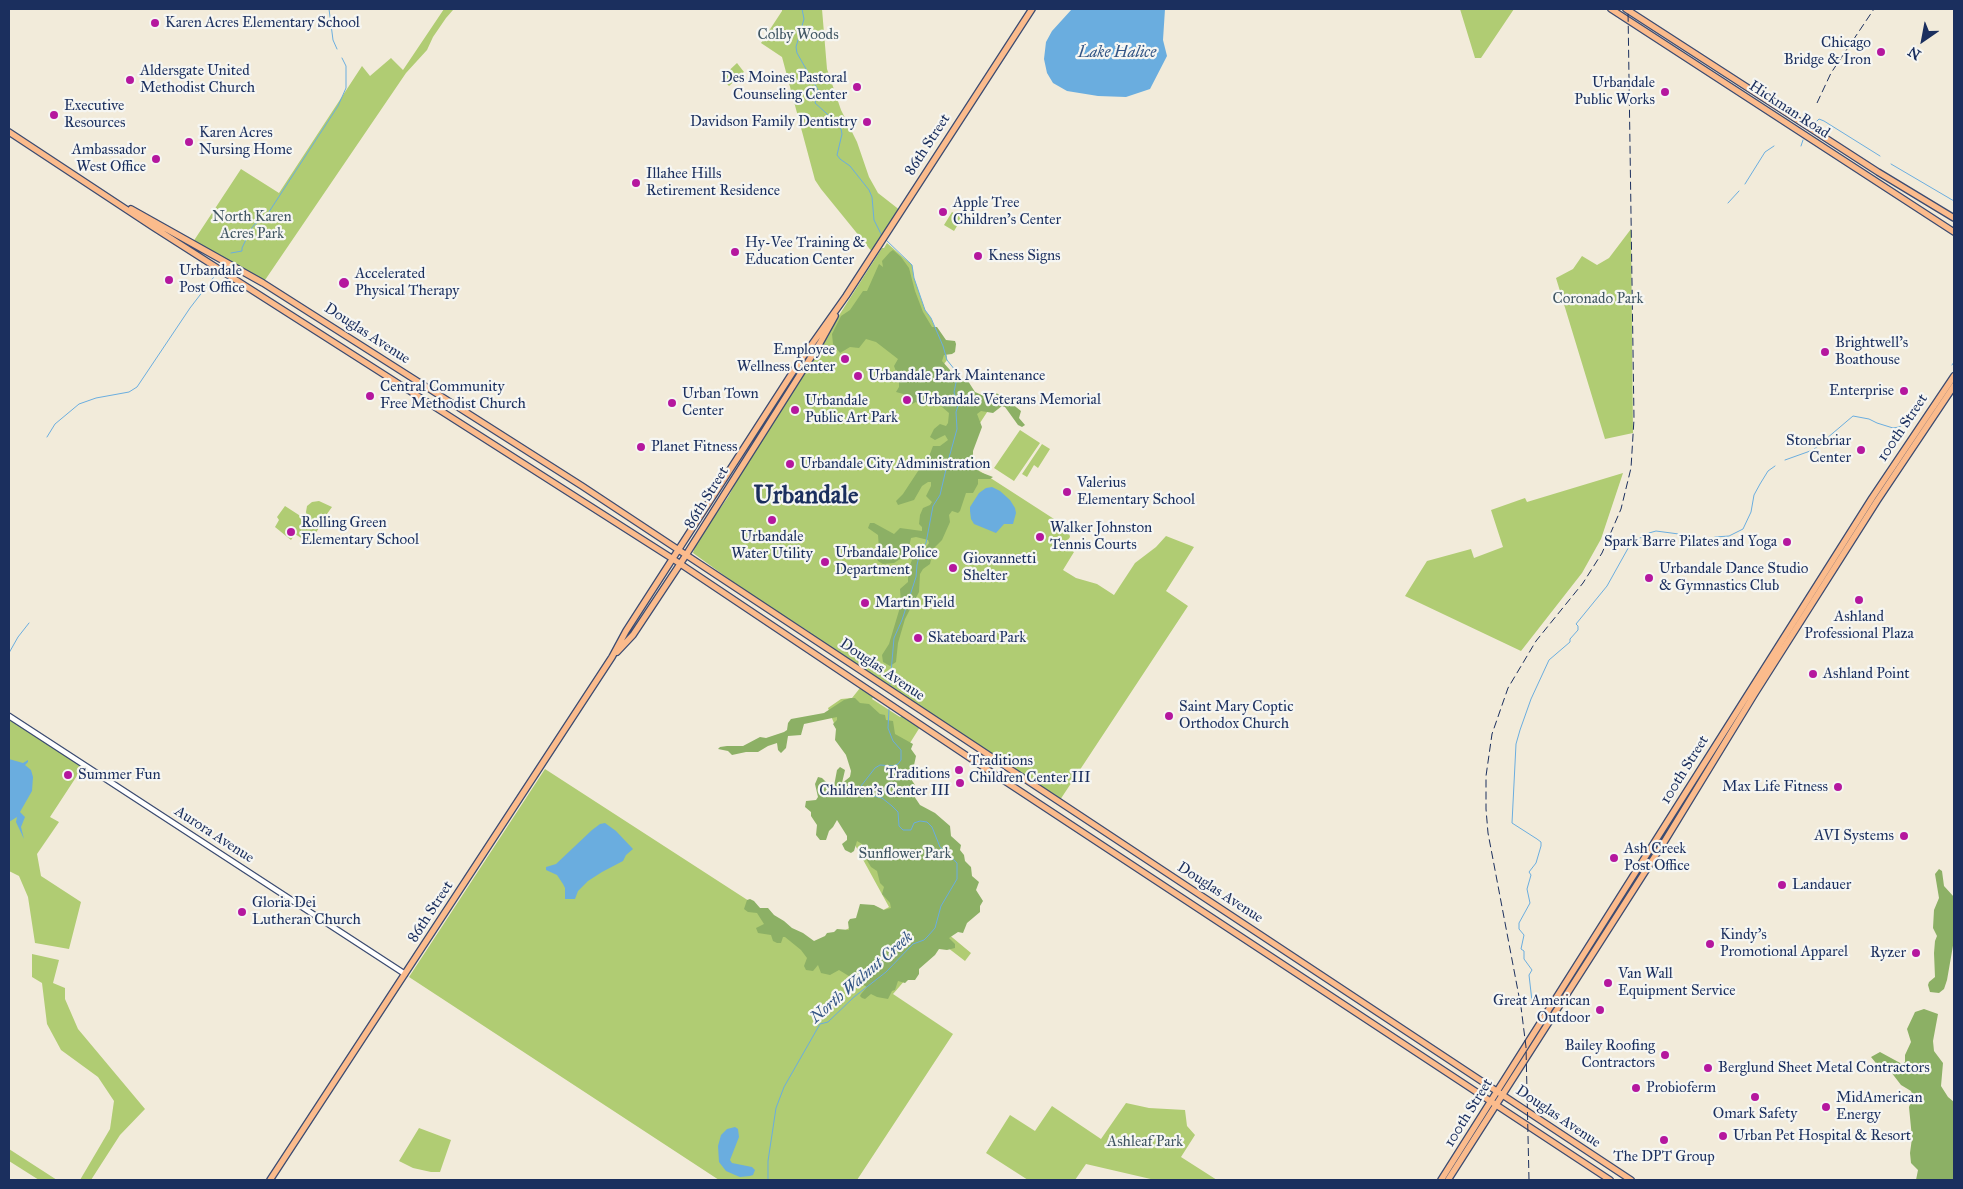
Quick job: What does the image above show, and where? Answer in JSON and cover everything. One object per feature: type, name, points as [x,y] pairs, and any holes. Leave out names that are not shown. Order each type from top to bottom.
[{"type":"main road","name":"86th Street","points":[[612,657],[633,635],[686,555],[820,342],[880,242],[1032,9]]},
{"type":"main road","name":"Hickman Road","points":[[1611,9],[1954,232]]},
{"type":"main road","name":"Hickman Road","points":[[1626,9],[1878,172],[1954,218]]},
{"type":"main road","name":"Douglas Avenue","points":[[9,132],[167,236],[680,563],[985,768],[1610,1180]]},
{"type":"main road","name":"Douglas Avenue","points":[[109,197],[264,283],[582,486],[1632,1180]]},
{"type":"main road","name":"86th Street","points":[[270,1180],[612,657],[626,631],[812,342],[846,296]]},
{"type":"main road","name":"100th Street","points":[[1441,1180],[1872,498],[1954,376]]},
{"type":"main road","name":"100th Street","points":[[1448,1180],[1504,1096],[1823,587],[1954,386]]},
{"type":"main road","points":[[552,481],[574,492],[580,491],[582,486]]},
{"type":"street","name":"Aurora Avenue","points":[[9,716],[405,974]]},
{"type":"green space","name":"North Karen Acres Park","points":[[444,9],[460,9],[453,10],[446,18],[427,50],[406,73],[263,283],[193,242],[241,169],[279,193],[362,66],[370,76],[391,58],[403,70]]},
{"type":"green space","name":"Colby Woods","points":[[782,9],[822,9],[827,69],[841,110],[857,142],[869,177],[878,193],[901,211],[873,253],[815,180],[782,57],[761,43]]},
{"type":"green space","points":[[1460,9],[1514,9],[1481,58],[1475,58]]},
{"type":"green space","points":[[737,63],[744,72],[729,86],[721,78]]},
{"type":"green space","points":[[952,212],[962,218],[954,231],[944,225]]},
{"type":"green space","name":"Coronado Park","points":[[1631,229],[1633,433],[1605,439],[1556,278],[1573,269],[1582,256],[1597,265],[1609,258]]},
{"type":"green space","points":[[887,243],[912,265],[914,278],[925,310],[931,318],[947,356],[947,360],[939,371],[991,406],[958,457],[1068,528],[1070,537],[1064,545],[1074,552],[1063,570],[1076,578],[1097,584],[1114,595],[1135,563],[1156,547],[1166,536],[1194,547],[1166,591],[1188,606],[1060,800],[826,645],[808,631],[754,597],[693,553],[696,543],[728,497],[762,436]]},
{"type":"green space","points":[[893,250],[909,268],[923,312],[932,327],[937,327],[946,340],[955,341],[955,352],[944,355],[942,361],[950,370],[953,380],[961,377],[968,381],[975,392],[984,396],[991,396],[996,393],[1002,396],[1021,411],[1019,418],[1025,425],[1022,427],[1018,425],[1005,407],[1002,406],[993,413],[981,411],[977,414],[982,427],[973,451],[975,467],[980,472],[993,477],[990,479],[978,479],[978,484],[973,493],[966,493],[960,511],[958,513],[952,511],[949,515],[950,522],[942,540],[933,549],[928,558],[931,560],[930,564],[920,574],[919,592],[905,619],[898,643],[896,662],[890,666],[883,662],[882,655],[889,644],[901,604],[900,589],[908,582],[908,571],[913,557],[922,554],[929,543],[928,540],[916,537],[911,538],[909,547],[903,557],[894,563],[883,564],[878,561],[876,556],[879,548],[878,535],[868,528],[870,523],[874,523],[894,534],[900,528],[922,531],[922,527],[919,524],[920,515],[923,508],[932,502],[926,496],[931,482],[922,486],[914,500],[898,505],[896,501],[903,494],[922,465],[928,466],[931,463],[928,459],[933,446],[940,446],[948,440],[945,435],[935,440],[930,437],[934,429],[940,424],[946,426],[949,413],[942,407],[938,397],[932,392],[930,393],[928,403],[922,406],[916,402],[912,404],[907,395],[896,392],[899,387],[899,379],[894,366],[898,359],[876,342],[866,339],[859,348],[850,347],[840,353],[833,344],[832,334],[841,316],[850,310],[863,291],[867,291],[879,264],[883,267],[882,261]]},
{"type":"green space","points":[[1020,430],[1040,443],[1014,481],[994,468]]},
{"type":"green space","points":[[1042,444],[1050,449],[1038,468],[1034,465],[1027,477],[1022,474]]},
{"type":"green space","points":[[1623,473],[1601,539],[1582,573],[1521,651],[1405,596],[1427,561],[1471,549],[1474,558],[1503,547],[1491,510],[1525,498],[1527,502]]},
{"type":"green space","points":[[319,501],[332,507],[319,525],[307,517],[306,512],[307,506],[312,502]]},
{"type":"green space","points":[[285,506],[319,528],[309,543],[295,534],[291,540],[275,527],[279,520],[277,517]]},
{"type":"green space","points":[[860,688],[873,697],[872,699],[920,727],[905,751],[901,782],[947,933],[971,953],[965,961],[939,941],[893,994],[953,1034],[857,1180],[719,1180],[409,977],[545,769],[817,945],[889,907],[832,803],[853,772],[828,708],[841,699],[852,698]]},
{"type":"green space","name":"Sunflower Park","points":[[855,698],[860,703],[869,704],[880,714],[885,715],[886,720],[893,721],[895,734],[913,744],[911,749],[916,756],[911,779],[915,785],[912,791],[914,796],[920,805],[935,813],[950,826],[951,836],[961,845],[960,850],[964,855],[965,861],[971,867],[972,876],[979,882],[976,890],[983,901],[980,906],[980,912],[967,923],[963,933],[958,932],[949,938],[955,944],[955,948],[939,949],[919,969],[919,974],[915,980],[908,980],[905,983],[898,981],[895,990],[892,991],[888,999],[871,994],[865,999],[862,998],[860,996],[867,987],[839,970],[830,975],[821,973],[818,965],[813,971],[806,970],[804,966],[807,958],[801,950],[785,937],[783,937],[781,943],[777,943],[773,941],[771,935],[758,933],[756,928],[764,924],[757,913],[748,912],[744,909],[747,900],[750,899],[760,908],[768,908],[774,915],[792,928],[814,941],[837,929],[849,930],[848,922],[850,919],[856,918],[860,904],[874,905],[884,910],[891,908],[890,903],[882,894],[884,887],[880,883],[877,871],[871,867],[865,857],[862,844],[857,841],[854,851],[851,853],[845,850],[842,844],[847,840],[847,836],[837,820],[829,831],[826,840],[820,840],[816,835],[817,825],[811,816],[811,812],[805,807],[806,801],[816,800],[818,797],[815,784],[818,777],[822,778],[830,786],[834,786],[837,770],[840,767],[845,770],[842,783],[850,777],[851,771],[846,755],[835,740],[836,729],[833,724],[837,717],[804,724],[801,735],[788,736],[786,748],[781,753],[778,750],[777,743],[758,752],[732,755],[728,751],[718,749],[727,746],[743,746],[760,737],[766,738],[784,732],[787,730],[791,719],[824,713],[844,700]]},
{"type":"green space","points":[[9,716],[84,765],[50,817],[59,822],[37,854],[41,876],[81,902],[69,949],[35,943],[28,897],[19,876],[9,871]]},
{"type":"green space","points":[[1939,869],[1942,871],[1944,886],[1954,897],[1954,940],[1947,980],[1944,989],[1939,993],[1930,992],[1928,985],[1935,977],[1934,953],[1937,936],[1933,928],[1934,910],[1939,898],[1935,874]]},
{"type":"green space","points":[[32,954],[59,960],[53,983],[65,988],[65,999],[78,1029],[145,1109],[120,1135],[91,1180],[80,1180],[110,1129],[114,1101],[98,1077],[61,1050],[47,1024],[42,983],[32,977]]},
{"type":"green space","points":[[1924,1009],[1938,1014],[1933,1041],[1934,1051],[1943,1063],[1941,1086],[1948,1097],[1954,1102],[1954,1180],[1916,1180],[1918,1170],[1911,1163],[1910,1153],[1912,1138],[1909,1107],[1913,1097],[1911,1091],[1901,1085],[1891,1072],[1880,1068],[1871,1057],[1880,1052],[1902,1064],[1905,1062],[1905,1055],[1911,1042],[1907,1029],[1915,1012]]},
{"type":"green space","name":"Ashleaf Park","points":[[1126,1103],[1149,1108],[1185,1110],[1187,1126],[1195,1135],[1181,1157],[1217,1180],[1155,1180],[1086,1164],[1075,1180],[1028,1180],[986,1153],[1010,1115],[1035,1131],[1052,1106],[1101,1139]]},
{"type":"green space","points":[[419,1128],[451,1140],[440,1172],[413,1168],[399,1161]]},
{"type":"green space","points":[[9,1149],[57,1180],[39,1180],[9,1161]]},
{"type":"water","name":"Lake Halice","points":[[1072,9],[1165,9],[1163,40],[1167,56],[1150,89],[1126,97],[1098,96],[1067,91],[1053,83],[1047,73],[1044,59],[1046,42],[1052,31]]},
{"type":"water","points":[[992,487],[1010,500],[1016,513],[1013,524],[1004,524],[996,533],[974,524],[970,511],[970,507],[979,493],[986,488]]},
{"type":"water","points":[[9,759],[23,763],[28,760],[25,765],[31,770],[33,777],[32,791],[20,812],[25,817],[21,827],[24,839],[16,822],[17,817],[9,822]]},
{"type":"water","points":[[605,823],[616,831],[633,849],[626,855],[623,861],[588,881],[578,891],[575,899],[565,899],[563,884],[557,875],[546,870],[546,867],[556,864],[592,830]]},
{"type":"water","points":[[735,1127],[738,1129],[739,1137],[730,1160],[732,1163],[752,1167],[755,1170],[753,1175],[740,1177],[726,1171],[719,1162],[718,1146],[721,1135],[727,1129]]},
{"type":"waterway","points":[[329,9],[333,40],[337,49]]},
{"type":"waterway","name":"North Walnut Creek","points":[[802,9],[804,19],[796,47],[797,53],[818,90],[815,103],[841,129],[842,134],[837,155],[850,166],[869,190],[872,197],[874,220],[882,236]]},
{"type":"waterway","points":[[231,253],[242,251],[251,229],[265,218],[338,106],[346,88],[346,66],[342,58]]},
{"type":"waterway","points":[[1816,122],[1819,119],[1824,121],[1880,156]]},
{"type":"waterway","points":[[1801,146],[1803,140]]},
{"type":"waterway","points":[[1745,184],[1765,152],[1774,146]]},
{"type":"waterway","points":[[1891,164],[1954,201]]},
{"type":"waterway","points":[[1728,203],[1739,191]]},
{"type":"waterway","name":"North Walnut Creek","points":[[885,239],[912,265],[914,278],[925,310],[931,318],[947,360],[955,370],[957,378],[954,392],[958,406],[956,412],[957,429],[940,495],[933,506],[926,543],[920,552],[916,577],[894,638],[890,684]]},
{"type":"waterway","points":[[47,437],[55,424],[79,404],[96,398],[129,392],[137,387],[190,308],[217,273]]},
{"type":"waterway","points":[[1785,460],[1813,450],[1853,416],[1869,419],[1893,428],[1899,427],[1915,418],[1923,405]]},
{"type":"waterway","points":[[1715,537],[1729,536],[1743,529],[1751,512],[1754,495],[1768,471],[1775,466]]},
{"type":"waterway","points":[[1532,1001],[1529,975],[1532,970],[1524,959],[1524,951],[1521,949],[1524,935],[1519,929],[1519,923],[1530,903],[1527,889],[1531,875],[1529,872],[1536,863],[1541,842],[1512,823],[1516,744],[1520,730],[1531,699],[1549,660],[1570,642],[1570,639],[1578,630],[1576,624],[1607,586],[1631,543],[1656,531],[1694,536]]},
{"type":"waterway","points":[[9,653],[29,623]]},
{"type":"waterway","name":"North Walnut Creek","points":[[768,1180],[768,1161],[776,1108],[784,1087],[820,1024],[828,1022],[854,997],[886,972],[913,944],[924,940],[928,936],[935,928],[941,906],[957,879],[957,863],[940,847],[932,827],[927,822],[920,821],[914,823],[911,830],[903,830],[899,826],[898,812],[882,798],[866,794],[861,786],[875,768],[880,765],[893,766],[901,760],[901,750],[893,741],[888,728],[889,709]]},
{"type":"railway","points":[[1529,1180],[1526,1047],[1521,1007],[1488,833],[1486,776],[1492,734],[1508,688],[1536,641],[1583,583],[1602,553],[1621,509],[1631,468],[1634,419],[1628,9]]},
{"type":"railway","points":[[1817,103],[1831,73],[1874,9]]},
{"type":"place","name":"Karen Acres Elementary School","points":[[155,23]]},
{"type":"place","name":"Chicago Bridge & Iron","points":[[1881,52]]},
{"type":"place","name":"Aldersgate United Methodist Church","points":[[130,80]]},
{"type":"place","name":"Des Moines Pastoral Counseling Center","points":[[857,87]]},
{"type":"place","name":"Urbandale Public Works","points":[[1665,92]]},
{"type":"place","name":"Executive Resources","points":[[54,115]]},
{"type":"place","name":"Davidson Family Dentistry","points":[[867,122]]},
{"type":"place","name":"Karen Acres Nursing Home","points":[[189,142]]},
{"type":"place","name":"Ambassador West Office","points":[[156,159]]},
{"type":"place","name":"Illahee Hills Retirement Residence","points":[[636,183]]},
{"type":"place","name":"Apple Tree Children's Center","points":[[943,212]]},
{"type":"place","name":"Hy-Vee Training & Education Center","points":[[735,252]]},
{"type":"place","name":"Kness Signs","points":[[978,256]]},
{"type":"place","name":"Urbandale Post Office","points":[[169,280]]},
{"type":"place","name":"Accelerated Physical Therapy","points":[[344,283]]},
{"type":"place","name":"Brightwell's Boathouse","points":[[1825,352]]},
{"type":"place","name":"Employee Wellness Center","points":[[845,359]]},
{"type":"place","name":"Urbandale Park Maintenance","points":[[858,376]]},
{"type":"place","name":"Enterprise","points":[[1904,391]]},
{"type":"place","name":"Central Community Free Methodist Church","points":[[370,396]]},
{"type":"place","name":"Urbandale Veterans Memorial","points":[[907,400]]},
{"type":"place","name":"Urban Town Center","points":[[672,403]]},
{"type":"place","name":"Urbandale Public Art Park","points":[[795,410]]},
{"type":"place","name":"Planet Fitness","points":[[641,447]]},
{"type":"place","name":"Stonebriar Center","points":[[1861,450]]},
{"type":"place","name":"Urbandale City Administration","points":[[790,464]]},
{"type":"place","name":"Valerius Elementary School","points":[[1067,492]]},
{"type":"place","name":"Urbandale Water Utility","points":[[772,520]]},
{"type":"place","name":"Rolling Green Elementary School","points":[[291,532]]},
{"type":"place","name":"Walker Johnston Tennis Courts","points":[[1040,537]]},
{"type":"place","name":"Spark Barre Pilates and Yoga","points":[[1787,542]]},
{"type":"place","name":"Urbandale Police Department","points":[[825,562]]},
{"type":"place","name":"Giovannetti Shelter","points":[[953,568]]},
{"type":"place","name":"Urbandale Dance Studio & Gymnastics Club","points":[[1649,578]]},
{"type":"place","name":"Ashland Professional Plaza","points":[[1859,600]]},
{"type":"place","name":"Martin Field","points":[[865,603]]},
{"type":"place","name":"Skateboard Park","points":[[918,638]]},
{"type":"place","name":"Ashland Point","points":[[1813,674]]},
{"type":"place","name":"Saint Mary Coptic Orthodox Church","points":[[1169,716]]},
{"type":"place","name":"Traditions Children Center III","points":[[959,770]]},
{"type":"place","name":"Summer Fun","points":[[68,775]]},
{"type":"place","name":"Traditions Children's Center III","points":[[960,783]]},
{"type":"place","name":"Max Life Fitness","points":[[1838,787]]},
{"type":"place","name":"AVI Systems","points":[[1904,836]]},
{"type":"place","name":"Ash Creek Post Office","points":[[1614,858]]},
{"type":"place","name":"Landauer","points":[[1782,885]]},
{"type":"place","name":"Gloria Dei Lutheran Church","points":[[242,912]]},
{"type":"place","name":"Kindy's Promotional Apparel","points":[[1710,944]]},
{"type":"place","name":"Ryzer","points":[[1916,953]]},
{"type":"place","name":"Van Wall Equipment Service","points":[[1608,983]]},
{"type":"place","name":"Great American Outdoor","points":[[1600,1010]]},
{"type":"place","name":"Bailey Roofing Contractors","points":[[1665,1055]]},
{"type":"place","name":"Berglund Sheet Metal Contractors","points":[[1708,1068]]},
{"type":"place","name":"Probioferm","points":[[1636,1088]]},
{"type":"place","name":"Omark Safety","points":[[1755,1097]]},
{"type":"place","name":"MidAmerican Energy","points":[[1826,1107]]},
{"type":"place","name":"Urban Pet Hospital & Resort","points":[[1723,1136]]},
{"type":"place","name":"The DPT Group","points":[[1664,1140]]},
{"type":"district","name":"Urbandale","points":[[806,497]]}]
